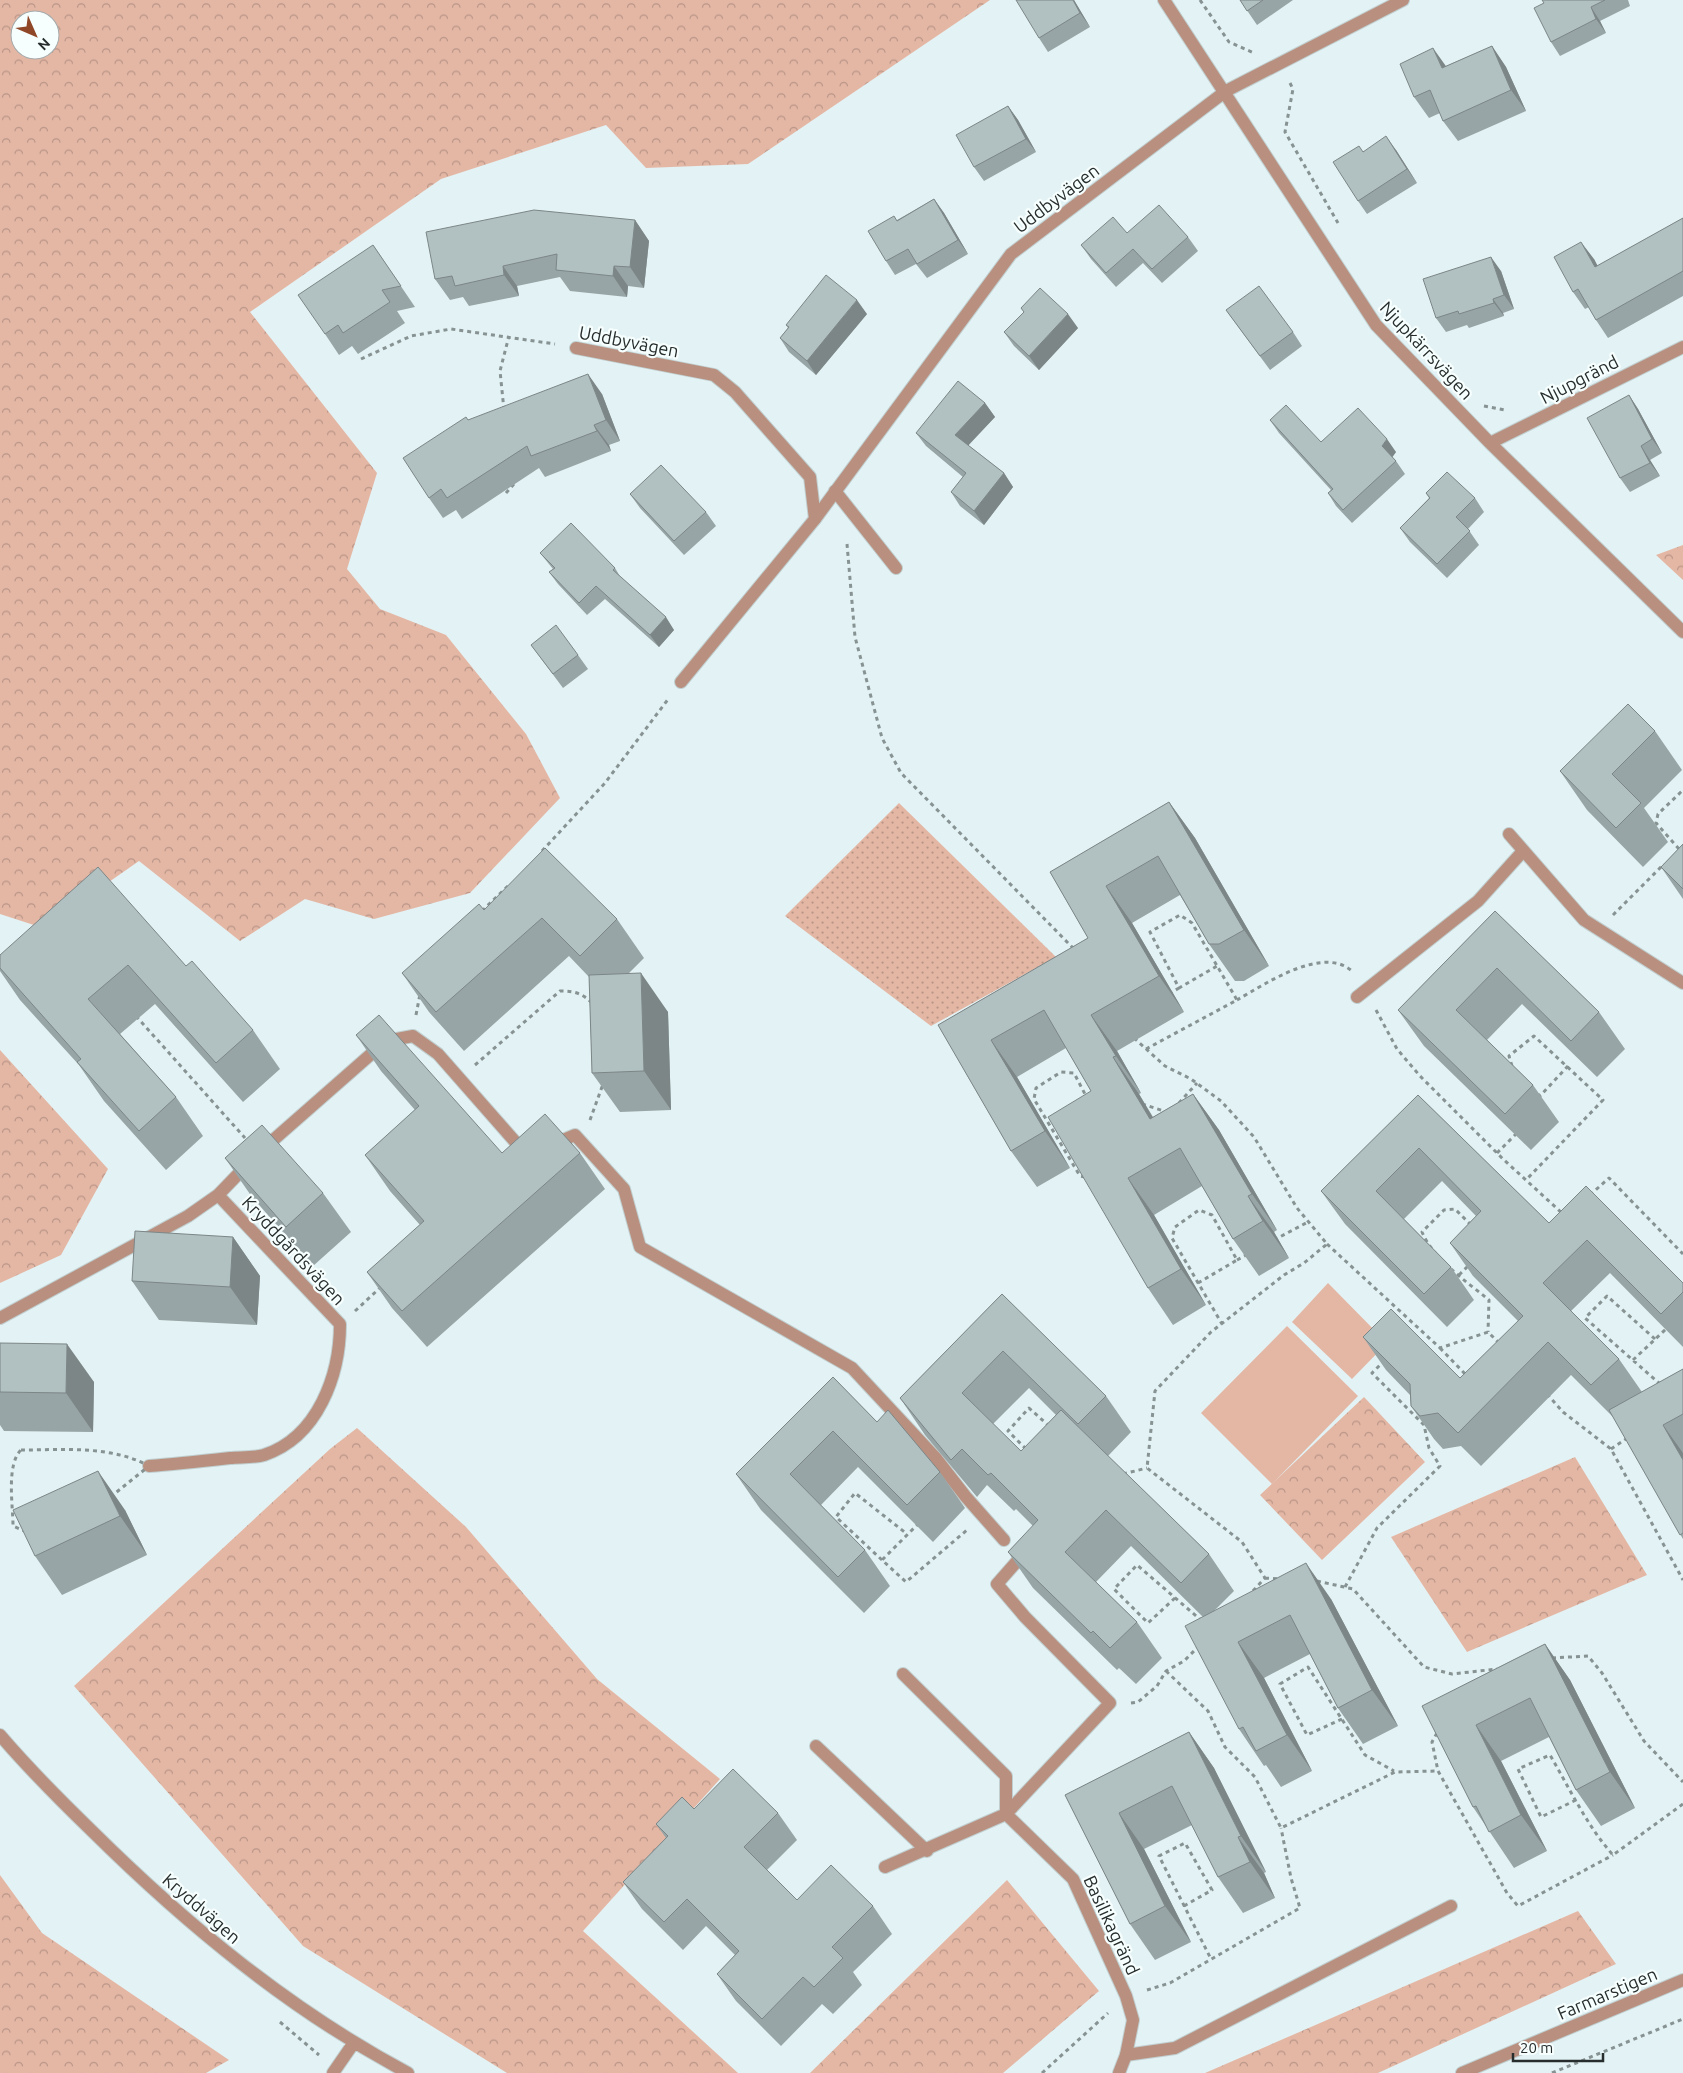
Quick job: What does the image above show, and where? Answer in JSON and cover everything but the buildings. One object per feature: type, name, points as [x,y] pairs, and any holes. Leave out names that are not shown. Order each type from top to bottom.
[{"type":"street","name":"Njupkärrsvägen","points":[[1164,0],[1226,91],[1376,325],[1490,443],[1683,632]]},
{"type":"street","name":"Uddbyvägen","points":[[681,682],[815,519],[1011,254],[1226,91],[1402,0]]},
{"type":"street","name":"Njupgränd","points":[[1490,443],[1683,347]]},
{"type":"street","name":"Uddbyvägen","points":[[576,348],[714,375],[735,392],[810,477],[815,519]]},
{"type":"street","points":[[835,491],[896,568]]},
{"type":"street","points":[[1509,834],[1584,920],[1683,983]]},
{"type":"street","points":[[1361,993],[1478,901],[1523,851]]},
{"type":"street","points":[[412,1036],[438,1054],[460,1079],[535,1152],[575,1135],[624,1189],[640,1247],[852,1368],[935,1457],[1004,1540]]},
{"type":"street","name":"Kryddgårdsvägen","points":[[0,1318],[188,1216],[218,1195],[259,1153],[386,1041],[412,1036]]},
{"type":"street","name":"Kryddgårdsvägen","points":[[150,1466],[264,1455],[293,1438],[320,1407],[332,1383],[340,1349],[340,1324],[218,1195]]},
{"type":"street","points":[[885,1867],[1006,1814],[1110,1703],[1025,1617],[997,1584],[1019,1559]]},
{"type":"street","points":[[904,1674],[1006,1776],[1006,1814]]},
{"type":"street","name":"Kryddvägen","points":[[0,1736],[26,1766],[166,1902],[251,1972],[354,2044],[408,2073]]},
{"type":"street","points":[[816,1746],[927,1850]]},
{"type":"street","name":"Basilikagränd","points":[[1006,1814],[1073,1879],[1126,1996],[1133,2020],[1126,2055],[1119,2073]]},
{"type":"street","points":[[1126,2055],[1175,2048],[1451,1906]]},
{"type":"street","name":"Farmarstigen","points":[[1462,2073],[1683,1980]]},
{"type":"street","points":[[333,2073],[354,2044]]},
{"type":"path","points":[[1200,0],[1229,42],[1279,64],[1293,89],[1285,132],[1340,226]]},
{"type":"path","name":"Uddbyvägen","points":[[361,358],[411,336],[452,329],[508,336],[576,348]]},
{"type":"path","points":[[505,414],[500,371],[508,336]]},
{"type":"path","points":[[1479,404],[1542,417]]},
{"type":"path","points":[[506,493],[518,479]]},
{"type":"path","points":[[815,519],[826,521],[838,530],[847,543],[855,637],[882,738],[901,773],[1080,955]]},
{"type":"path","points":[[539,855],[605,783],[681,682]]},
{"type":"path","points":[[1679,849],[1656,823],[1658,814],[1683,790]]},
{"type":"path","points":[[1673,855],[1683,845]]},
{"type":"path","points":[[1601,931],[1614,914],[1666,862]]},
{"type":"path","points":[[479,914],[512,881]]},
{"type":"path","points":[[1179,988],[1150,932],[1180,915],[1192,923],[1237,1000]]},
{"type":"path","points":[[1146,1049],[1289,970],[1332,962],[1352,970],[1361,993],[1397,1050],[1420,1076],[1497,1153],[1566,1217]]},
{"type":"path","points":[[1163,998],[1217,966]]},
{"type":"path","points":[[412,1036],[422,987]]},
{"type":"path","points":[[460,1079],[560,991],[576,992],[584,995],[597,1011]]},
{"type":"path","points":[[135,1015],[259,1153]]},
{"type":"path","points":[[1129,1031],[1165,1066],[1197,1083],[1221,1101],[1254,1137],[1278,1179],[1308,1222],[1327,1244],[1440,1348],[1470,1380]]},
{"type":"path","points":[[1517,1073],[1512,1067],[1509,1056],[1534,1036],[1603,1100],[1526,1180]]},
{"type":"path","points":[[1538,1105],[1540,1096],[1568,1066]]},
{"type":"path","points":[[1088,1099],[1074,1073],[1061,1072],[1036,1088],[1034,1099],[1080,1176],[1092,1178]]},
{"type":"path","points":[[575,1135],[591,1119],[603,1081]]},
{"type":"path","points":[[1177,1105],[1197,1083]]},
{"type":"path","points":[[1534,1090],[1540,1096]]},
{"type":"path","points":[[1135,1108],[1143,1104],[1170,1112],[1168,1114]]},
{"type":"path","points":[[1497,1153],[1523,1127]]},
{"type":"path","points":[[1063,1148],[1071,1143]]},
{"type":"path","points":[[1588,1198],[1609,1178],[1683,1254]]},
{"type":"path","points":[[1476,1230],[1455,1209],[1444,1210],[1422,1232],[1426,1242],[1459,1276],[1489,1300]]},
{"type":"path","points":[[1222,1324],[1172,1238],[1175,1227],[1199,1210],[1212,1215],[1236,1260]]},
{"type":"path","points":[[1268,1243],[1308,1222]]},
{"type":"path","points":[[1147,1468],[1155,1391],[1181,1362],[1222,1324],[1327,1244]]},
{"type":"path","points":[[1198,1283],[1252,1252]]},
{"type":"path","points":[[1459,1276],[1471,1262]]},
{"type":"path","points":[[340,1324],[389,1280]]},
{"type":"path","points":[[1495,1293],[1489,1300],[1488,1332],[1501,1345]]},
{"type":"path","points":[[1655,1339],[1607,1296],[1585,1318],[1662,1385]]},
{"type":"path","points":[[1633,1360],[1669,1327]]},
{"type":"path","points":[[1412,1334],[1418,1328]]},
{"type":"path","points":[[1440,1348],[1488,1332]]},
{"type":"path","points":[[1345,1587],[1377,1528],[1440,1466],[1429,1448],[1424,1425],[1372,1373],[1385,1360]]},
{"type":"path","points":[[1545,1392],[1563,1412],[1611,1449],[1683,1580]]},
{"type":"path","points":[[1033,1455],[1008,1431],[1029,1408],[1055,1432]]},
{"type":"path","points":[[1611,1449],[1635,1434]]},
{"type":"path","points":[[20,1450],[104,1451],[133,1458],[150,1466],[108,1499],[54,1526],[27,1532],[13,1526],[12,1470],[14,1456],[20,1450]]},
{"type":"path","points":[[1114,1477],[1147,1468]]},
{"type":"path","points":[[1147,1468],[1242,1542],[1265,1578]]},
{"type":"path","points":[[907,1534],[855,1493],[836,1517],[906,1582],[983,1516]]},
{"type":"path","points":[[882,1560],[921,1520]]},
{"type":"path","points":[[1175,1598],[1148,1623],[1114,1589],[1137,1565],[1208,1625]]},
{"type":"path","points":[[1265,1578],[1283,1579]]},
{"type":"path","points":[[1248,1598],[1265,1578]]},
{"type":"path","points":[[1308,1581],[1353,1589],[1424,1667],[1452,1674],[1501,1668]]},
{"type":"path","points":[[1110,1703],[1138,1702],[1157,1686],[1166,1671],[1184,1660],[1202,1643]]},
{"type":"path","points":[[1546,1660],[1588,1656],[1602,1673],[1644,1741],[1683,1782]]},
{"type":"path","points":[[1342,1719],[1307,1735],[1280,1684],[1308,1667],[1342,1719],[1365,1755],[1395,1772]]},
{"type":"path","points":[[1042,2073],[1126,1996],[1170,1983],[1300,1908],[1291,1878],[1281,1828],[1254,1777],[1225,1747],[1208,1711],[1166,1671]]},
{"type":"path","points":[[1441,1727],[1432,1742],[1438,1771],[1507,1893],[1518,1906],[1613,1855],[1683,1804]]},
{"type":"path","points":[[1576,1800],[1541,1817],[1518,1769],[1550,1755],[1576,1800],[1599,1840],[1613,1855]]},
{"type":"path","points":[[1281,1828],[1395,1772],[1438,1771]]},
{"type":"path","points":[[1184,1906],[1212,1890],[1185,1843],[1159,1856],[1184,1906],[1211,1959]]},
{"type":"path","points":[[1552,2073],[1683,2019]]},
{"type":"green space","points":[[0,0],[990,0],[748,164],[646,168],[606,125],[441,179],[250,312],[377,473],[347,569],[380,609],[446,635],[526,734],[560,798],[470,893],[374,919],[305,899],[240,941],[139,861],[43,928],[0,914]]},
{"type":"green space","points":[[1683,545],[1683,580],[1656,555]]},
{"type":"green space","points":[[899,803],[1056,957],[931,1026],[785,916]]},
{"type":"green space","points":[[0,1050],[108,1169],[61,1255],[0,1283]]},
{"type":"green space","points":[[1328,1283],[1387,1343],[1352,1379],[1292,1322]]},
{"type":"green space","points":[[1287,1326],[1358,1396],[1272,1484],[1201,1413]]},
{"type":"green space","points":[[1364,1397],[1425,1462],[1322,1560],[1260,1495]]},
{"type":"green space","points":[[357,1428],[466,1527],[597,1679],[720,1779],[583,1931],[738,2073],[507,2073],[303,1946],[74,1686],[330,1449]]},
{"type":"green space","points":[[1575,1457],[1647,1575],[1467,1652],[1391,1537]]},
{"type":"green space","points":[[0,1875],[42,1933],[229,2060],[206,2073],[0,2073]]},
{"type":"green space","points":[[1007,1880],[1099,1991],[1003,2073],[810,2073]]},
{"type":"green space","points":[[1578,1911],[1616,1964],[1378,2073],[1205,2073]]}]
